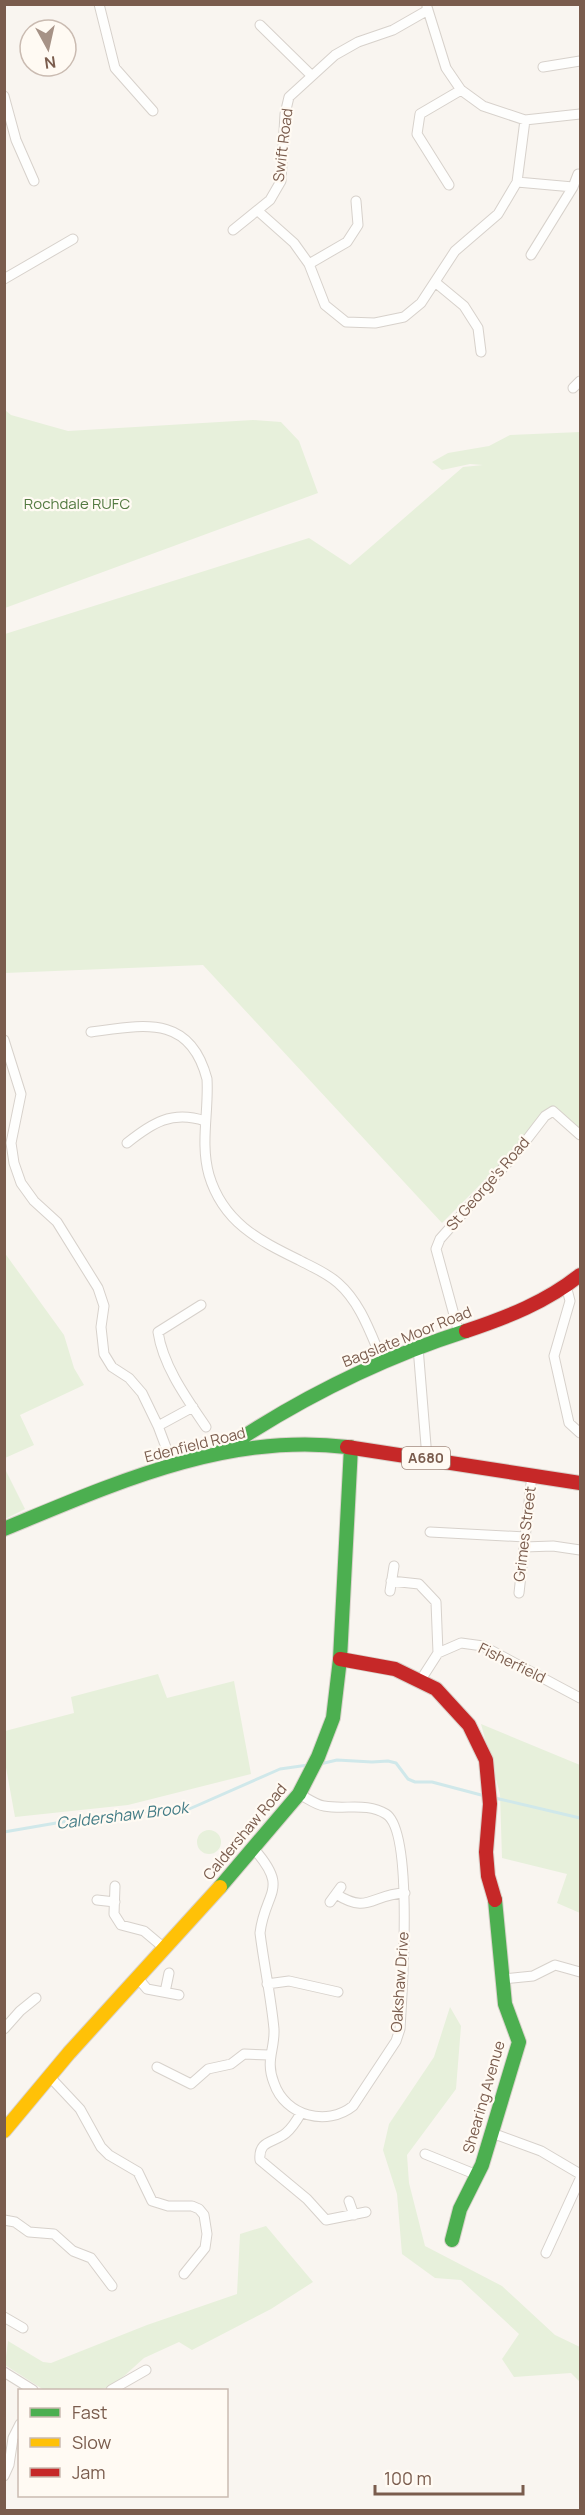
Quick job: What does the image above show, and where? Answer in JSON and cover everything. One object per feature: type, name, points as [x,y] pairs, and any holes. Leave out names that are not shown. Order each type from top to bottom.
[{"type":"street","points":[[99,4],[115,68],[153,111]]},
{"type":"street","points":[[427,8],[447,68],[461,90],[483,106],[525,120],[580,114]]},
{"type":"street","name":"Swift Road","points":[[233,230],[270,200],[281,181],[285,114],[289,98],[335,55],[358,42],[393,30],[427,8]]},
{"type":"street","points":[[261,25],[311,75]]},
{"type":"street","points":[[543,67],[580,61]]},
{"type":"street","points":[[449,185],[417,135],[420,114],[461,90]]},
{"type":"street","points":[[4,96],[16,140],[34,181]]},
{"type":"street","points":[[258,211],[294,243],[309,264],[325,305],[346,322],[375,323],[404,317],[422,303],[456,250],[498,214],[517,182],[525,120]]},
{"type":"street","points":[[531,255],[573,187],[578,174]]},
{"type":"street","points":[[517,182],[573,187]]},
{"type":"street","points":[[309,264],[347,243],[358,225],[356,201]]},
{"type":"street","points":[[4,279],[73,239]]},
{"type":"street","points":[[435,282],[464,306],[478,328],[481,352]]},
{"type":"street","points":[[91,1032],[149,1026],[168,1029],[192,1045],[204,1068],[208,1092],[205,1150],[209,1175],[219,1197],[233,1218],[259,1240],[325,1273],[340,1284],[366,1321],[383,1362]]},
{"type":"street","points":[[4,1040],[21,1095],[11,1143],[14,1163],[21,1183],[34,1201],[57,1222],[98,1288],[104,1306],[101,1327],[104,1354],[112,1367],[129,1378],[142,1393],[158,1426],[173,1466]]},
{"type":"street","name":"St George's Road","points":[[459,1333],[436,1249],[440,1239],[518,1151],[545,1116],[553,1111],[580,1136]]},
{"type":"street","points":[[127,1143],[150,1124],[159,1121],[182,1117],[206,1121]]},
{"type":"street","name":"Bagslate Moor Road","points":[[219,1453],[269,1420],[320,1391],[418,1347],[523,1310],[564,1289],[580,1275]]},
{"type":"street","points":[[564,1289],[570,1301],[554,1356],[569,1423],[580,1433]]},
{"type":"street","points":[[201,1305],[158,1332],[161,1350],[192,1407],[206,1427]]},
{"type":"street","points":[[418,1347],[427,1458]]},
{"type":"street","points":[[158,1426],[192,1407]]},
{"type":"street","points":[[269,1420],[271,1445]]},
{"type":"street","name":"Edenfield Road","points":[[4,1529],[100,1490],[173,1466],[219,1453],[271,1445],[312,1443],[351,1447],[580,1483]]},
{"type":"street","name":"Caldershaw Road","points":[[6,2123],[254,1849],[299,1794],[311,1772],[333,1718],[340,1659],[351,1447]]},
{"type":"street","name":"Grimes Street","points":[[519,1593],[532,1474]]},
{"type":"street","points":[[430,1532],[580,1550]]},
{"type":"street","points":[[394,1566],[391,1586],[419,1584],[436,1602],[438,1653],[420,1681]]},
{"type":"street","name":"Fisherfield","points":[[438,1653],[461,1643],[483,1646],[580,1698]]},
{"type":"street","name":"Shearing Avenue","points":[[340,1659],[395,1669],[436,1689],[469,1725],[486,1760],[490,1804],[486,1852],[488,1876],[494,1895],[505,2004],[519,2042],[492,2133],[477,2175],[460,2209],[452,2241]]},
{"type":"street","name":"Oakshaw Drive","points":[[299,1794],[322,1806],[372,1807],[389,1816],[398,1836],[405,1893],[400,2029],[396,2041],[353,2106],[345,2113],[317,2118],[301,2112]]},
{"type":"street","points":[[254,1849],[270,1867],[273,1878],[271,1899],[261,1920],[260,1933],[274,2030],[269,2055],[274,2085],[282,2097],[301,2112],[285,2134],[255,2151],[261,2160],[308,2199],[326,2220],[366,2212]]},
{"type":"street","points":[[115,1886],[114,1914],[121,1925],[144,1930],[163,1947]]},
{"type":"street","points":[[336,1894],[353,1904],[362,1904],[384,1895],[405,1893]]},
{"type":"street","points":[[97,1900],[115,1902]]},
{"type":"street","points":[[502,1980],[533,1976],[555,1965],[580,1972]]},
{"type":"street","points":[[165,1992],[169,1973]]},
{"type":"street","points":[[137,1977],[147,1989],[178,1995]]},
{"type":"street","points":[[267,1984],[289,1981],[338,1992]]},
{"type":"street","points":[[319,2000],[322,1989]]},
{"type":"street","points":[[4,2029],[36,1998]]},
{"type":"street","points":[[191,2084],[208,2069],[231,2064],[244,2054],[269,2055]]},
{"type":"street","points":[[157,2067],[191,2084],[194,2095]]},
{"type":"street","points":[[49,2076],[80,2109],[101,2147],[109,2155],[138,2172],[152,2201],[168,2206],[192,2206],[204,2215],[207,2234],[205,2248],[184,2274]]},
{"type":"street","points":[[492,2133],[541,2151],[580,2174]]},
{"type":"street","points":[[425,2154],[477,2175]]},
{"type":"street","points":[[546,2253],[580,2179]]},
{"type":"street","points":[[144,2208],[152,2201]]},
{"type":"street","points":[[349,2201],[354,2215]]},
{"type":"street","points":[[4,2220],[15,2222],[29,2232],[54,2234],[73,2251],[91,2258],[112,2286]]},
{"type":"street","points":[[4,2317],[23,2328]]},
{"type":"street","points":[[114,2389],[146,2370]]},
{"type":"street","points":[[4,2372],[30,2389]]},
{"type":"street","points":[[4,2476],[9,2465],[13,2438],[18,2428]]},
{"type":"green space","name":"Rochdale RUFC","points":[[5,410],[11,415],[68,431],[253,420],[281,422],[299,441],[318,493],[5,608]]},
{"type":"green space","points":[[580,432],[580,1133],[549,1108],[514,1151],[442,1223],[203,965],[5,973],[5,634],[309,538],[350,565],[463,467],[483,465],[470,464],[442,470],[432,462],[448,453],[489,446],[510,435]]},
{"type":"green space","points":[[4,1252],[64,1335],[74,1368],[84,1385],[20,1415],[34,1445],[5,1458]]},
{"type":"green space","points":[[4,1467],[25,1509],[5,1519],[4,1519]]},
{"type":"green space","points":[[158,1674],[167,1698],[234,1681],[251,1774],[128,1805],[15,1817],[5,1762],[5,1731],[74,1713],[71,1697]]},
{"type":"green space","points":[[481,1724],[580,1765],[580,1913],[557,1903],[567,1874],[502,1858],[500,1794]]},
{"type":"green space","points":[[209,1830],[214,1831],[220,1837],[220,1847],[214,1853],[209,1854],[204,1853],[198,1847],[197,1842],[198,1837],[204,1831]]},
{"type":"green space","points":[[450,2007],[461,2026],[456,2089],[407,2155],[409,2183],[425,2246],[502,2286],[555,2335],[580,2347],[580,2382],[571,2373],[514,2377],[502,2359],[519,2334],[461,2280],[435,2278],[402,2254],[397,2194],[383,2150],[389,2124],[434,2057]]},
{"type":"green space","points":[[266,2226],[313,2282],[271,2309],[192,2350],[179,2342],[144,2358],[113,2386],[102,2389],[42,2389],[5,2365],[8,2341],[43,2362],[51,2363],[147,2325],[237,2294],[240,2234]]},
{"type":"waterway","name":"Caldershaw Brook","points":[[320,1764],[337,1760],[388,1761],[396,1763],[408,1779],[415,1782],[432,1782],[485,1796]]},
{"type":"waterway","name":"Caldershaw Brook","points":[[4,1832],[91,1817],[98,1819],[134,1817],[139,1812],[187,1810],[280,1769],[308,1765]]},
{"type":"waterway","name":"Caldershaw Brook","points":[[495,1798],[580,1818]]},
{"type":"traffic: fast","points":[[220,1452],[279,1415],[339,1382],[401,1354],[466,1331]]},
{"type":"traffic: fast","points":[[4,1529],[129,1479],[214,1454],[258,1447],[302,1444],[347,1447]]},
{"type":"traffic: fast","points":[[220,1887],[299,1794],[318,1757],[333,1718],[340,1659],[351,1447]]},
{"type":"traffic: fast","points":[[452,2240],[460,2209],[482,2165],[519,2042],[505,2004],[495,1900]]},
{"type":"traffic: slow","points":[[4,2131],[69,2053],[220,1887]]},
{"type":"traffic: jam","points":[[466,1331],[526,1308],[554,1293],[580,1275]]},
{"type":"traffic: jam","points":[[347,1447],[580,1483]]},
{"type":"traffic: jam","points":[[340,1659],[395,1669],[436,1689],[469,1725],[486,1760],[490,1804],[486,1852],[488,1876],[495,1900]]}]
